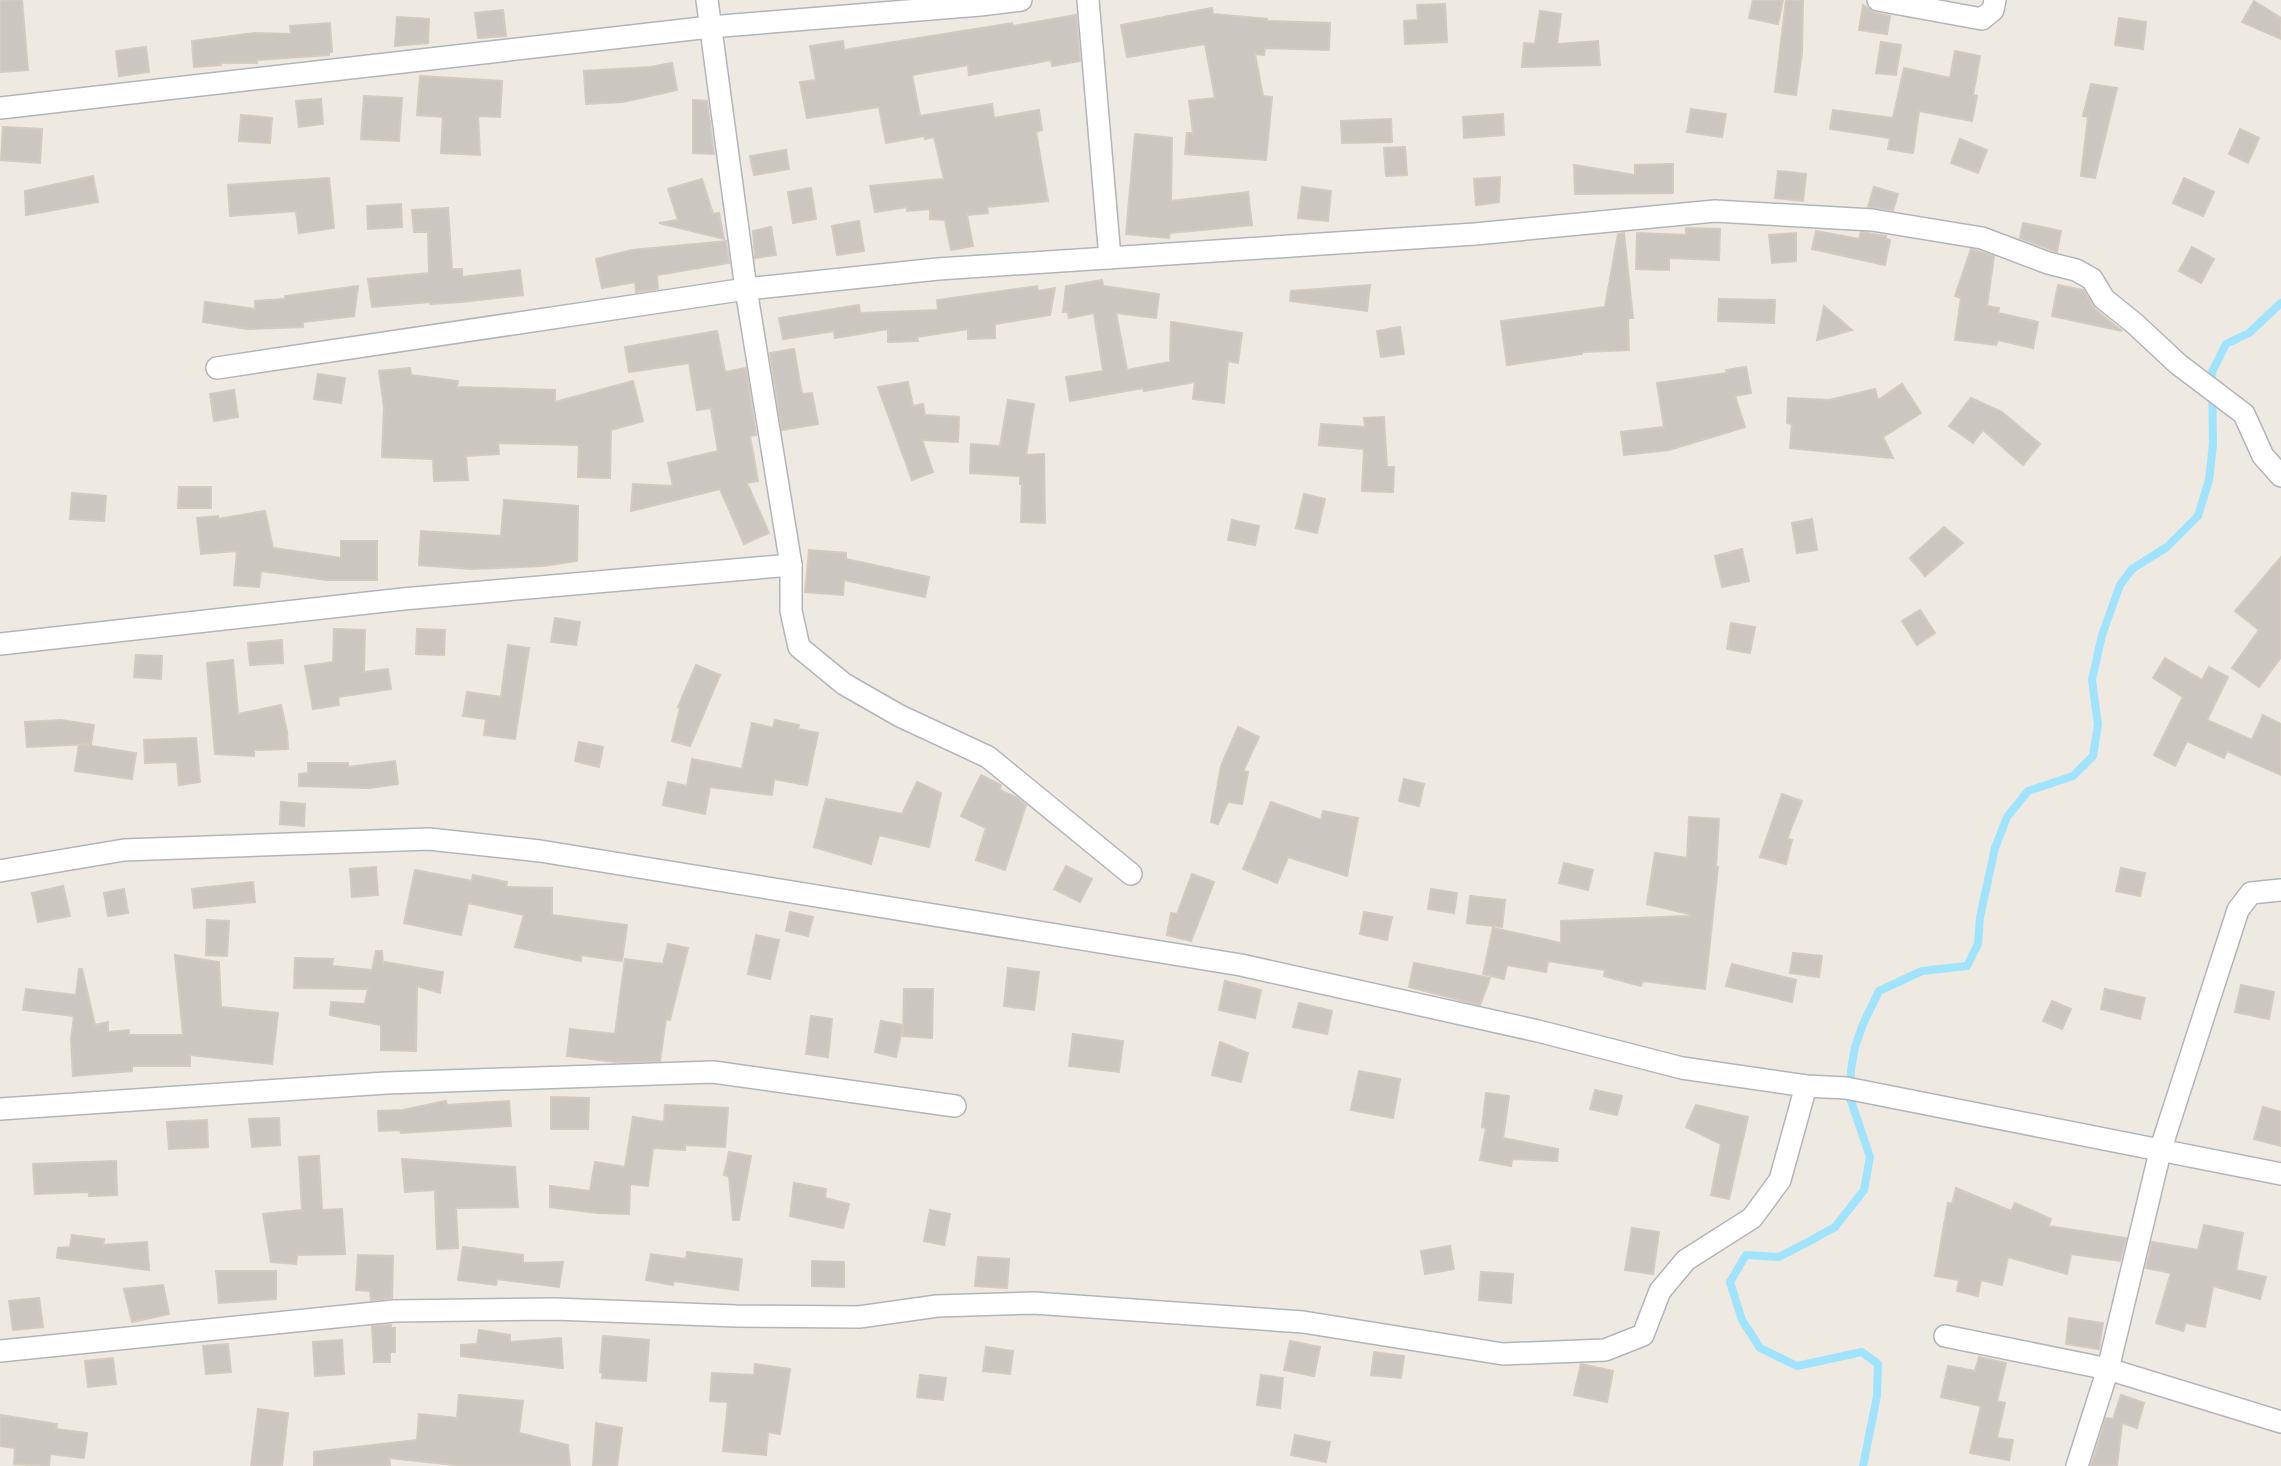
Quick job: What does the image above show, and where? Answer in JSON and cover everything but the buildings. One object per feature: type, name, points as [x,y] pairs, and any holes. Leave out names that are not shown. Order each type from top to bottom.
[{"type":"street","points":[[707,0],[746,289],[791,565],[790,611],[799,648],[844,684],[900,716],[988,757],[1130,874]]},
{"type":"street","points":[[0,108],[710,27],[966,7],[1021,0]]},
{"type":"street","points":[[1088,0],[1110,258]]},
{"type":"street","points":[[1878,0],[1982,19],[1993,10],[1995,0]]},
{"type":"street","points":[[217,368],[746,289],[938,269],[1475,234],[1715,211],[1872,220],[1982,238],[2048,263],[2076,270],[2092,279],[2104,299],[2178,364],[2244,414],[2263,456],[2281,476]]},
{"type":"street","points":[[0,644],[50,636],[403,599],[791,565]]},
{"type":"street","points":[[0,871],[137,850],[429,839],[540,851],[1241,965],[1538,1031],[1682,1068],[1806,1086],[1846,1088],[2161,1148],[2281,1174]]},
{"type":"street","points":[[2077,1466],[2108,1369],[2161,1148],[2238,910],[2251,893],[2281,890]]},
{"type":"street","points":[[0,1109],[386,1083],[713,1072],[955,1106]]},
{"type":"street","points":[[0,1350],[394,1311],[555,1309],[736,1316],[859,1317],[937,1306],[1034,1303],[1303,1322],[1503,1354],[1605,1350],[1643,1335],[1660,1292],[1686,1261],[1752,1219],[1780,1180],[1806,1086]]},
{"type":"street","points":[[1945,1336],[2108,1369],[2281,1422]]},
{"type":"waterway","points":[[1863,1466],[1877,1396],[1878,1364],[1862,1352],[1797,1366],[1760,1348],[1742,1320],[1730,1282],[1746,1255],[1779,1257],[1835,1227],[1864,1190],[1870,1157],[1850,1098],[1855,1047],[1863,1024],[1879,991],[1922,971],[1967,966],[1978,944],[1980,917],[1995,848],[2007,817],[2028,791],[2073,776],[2093,756],[2098,725],[2092,680],[2102,635],[2120,585],[2132,569],[2167,547],[2198,516],[2209,480],[2213,444],[2212,372],[2226,344],[2249,333],[2281,303]]}]
